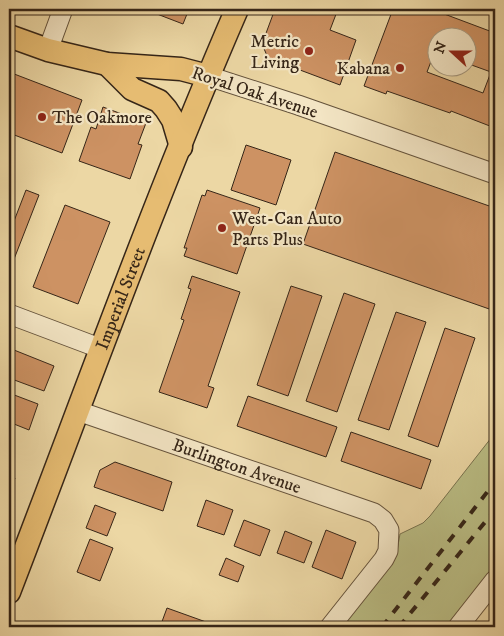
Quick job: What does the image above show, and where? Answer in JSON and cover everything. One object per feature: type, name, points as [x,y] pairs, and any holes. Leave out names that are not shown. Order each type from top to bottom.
[{"type":"main road","name":"Imperial Street","points":[[9,592],[13,568],[78,411],[208,76],[238,9]]},
{"type":"main road","name":"Royal Oak Avenue","points":[[9,36],[48,50],[107,64],[181,69],[208,76]]},
{"type":"main road","points":[[107,64],[132,89],[166,108],[173,120],[181,147]]},
{"type":"street","points":[[48,50],[63,9]]},
{"type":"street","name":"Royal Oak Avenue","points":[[208,76],[298,105],[495,174]]},
{"type":"street","points":[[9,314],[102,350]]},
{"type":"street","name":"Burlington Avenue","points":[[78,411],[374,513],[383,520],[389,530],[390,542],[384,559],[330,627]]},
{"type":"street","points":[[458,627],[495,580]]},
{"type":"green space","points":[[495,433],[495,568],[449,627],[341,627],[397,551],[400,534],[423,523],[430,516]]},
{"type":"building","points":[[160,9],[189,9],[183,24],[157,14]]},
{"type":"building","name":"Metric Living","points":[[275,9],[338,9],[330,30],[356,40],[340,85],[268,58],[262,44]]},
{"type":"building","name":"Kabana","points":[[393,9],[431,9],[495,33],[495,128],[451,111],[450,113],[387,91],[386,94],[364,86]]},
{"type":"building","name":"The Oakmore","points":[[9,72],[82,100],[62,153],[9,133]]},
{"type":"building","points":[[103,107],[146,123],[138,144],[142,145],[130,179],[79,161],[91,127],[96,129]]},
{"type":"building","points":[[246,145],[291,160],[276,205],[231,190]]},
{"type":"building","points":[[335,152],[495,208],[495,311],[303,244]]},
{"type":"building","points":[[26,190],[39,195],[9,272],[9,234]]},
{"type":"building","name":"West-Can Auto Parts Plus","points":[[207,190],[260,208],[237,274],[184,256],[187,248],[184,248],[202,195],[205,196]]},
{"type":"building","points":[[65,205],[110,222],[78,304],[33,287]]},
{"type":"building","points":[[192,276],[240,292],[208,386],[214,388],[207,408],[159,392],[184,320],[181,319],[191,289],[188,288]]},
{"type":"building","points":[[291,286],[322,296],[288,396],[257,385]]},
{"type":"building","points":[[344,293],[375,304],[337,412],[306,401]]},
{"type":"building","points":[[396,312],[426,322],[389,430],[358,420]]},
{"type":"building","points":[[445,328],[475,338],[438,447],[408,436]]},
{"type":"building","points":[[9,348],[54,366],[44,391],[9,378]]},
{"type":"building","points":[[9,393],[38,404],[29,430],[9,422]]},
{"type":"building","points":[[248,396],[337,427],[326,457],[237,426]]},
{"type":"building","points":[[351,432],[431,460],[421,489],[341,461]]},
{"type":"building","points":[[115,462],[172,482],[163,511],[94,487],[100,470]]},
{"type":"building","points":[[9,476],[15,478],[9,496]]},
{"type":"building","points":[[206,500],[233,510],[224,535],[197,526]]},
{"type":"building","points":[[95,505],[116,513],[107,536],[86,528]]},
{"type":"building","points":[[244,520],[270,530],[260,556],[234,546]]},
{"type":"building","points":[[326,530],[356,542],[342,579],[312,567]]},
{"type":"building","points":[[285,531],[312,542],[304,563],[277,553]]},
{"type":"building","points":[[90,539],[113,548],[100,581],[77,572]]},
{"type":"building","points":[[226,558],[244,566],[238,582],[219,575]]},
{"type":"building","points":[[167,608],[220,627],[160,627]]},
{"type":"railway","points":[[382,627],[495,482]]},
{"type":"railway","points":[[399,627],[495,510]]},
{"type":"place","name":"Metric Living","points":[[309,51]]},
{"type":"place","name":"Kabana","points":[[400,68]]},
{"type":"place","name":"The Oakmore","points":[[42,117]]},
{"type":"place","name":"West-Can Auto Parts Plus","points":[[222,228]]}]
